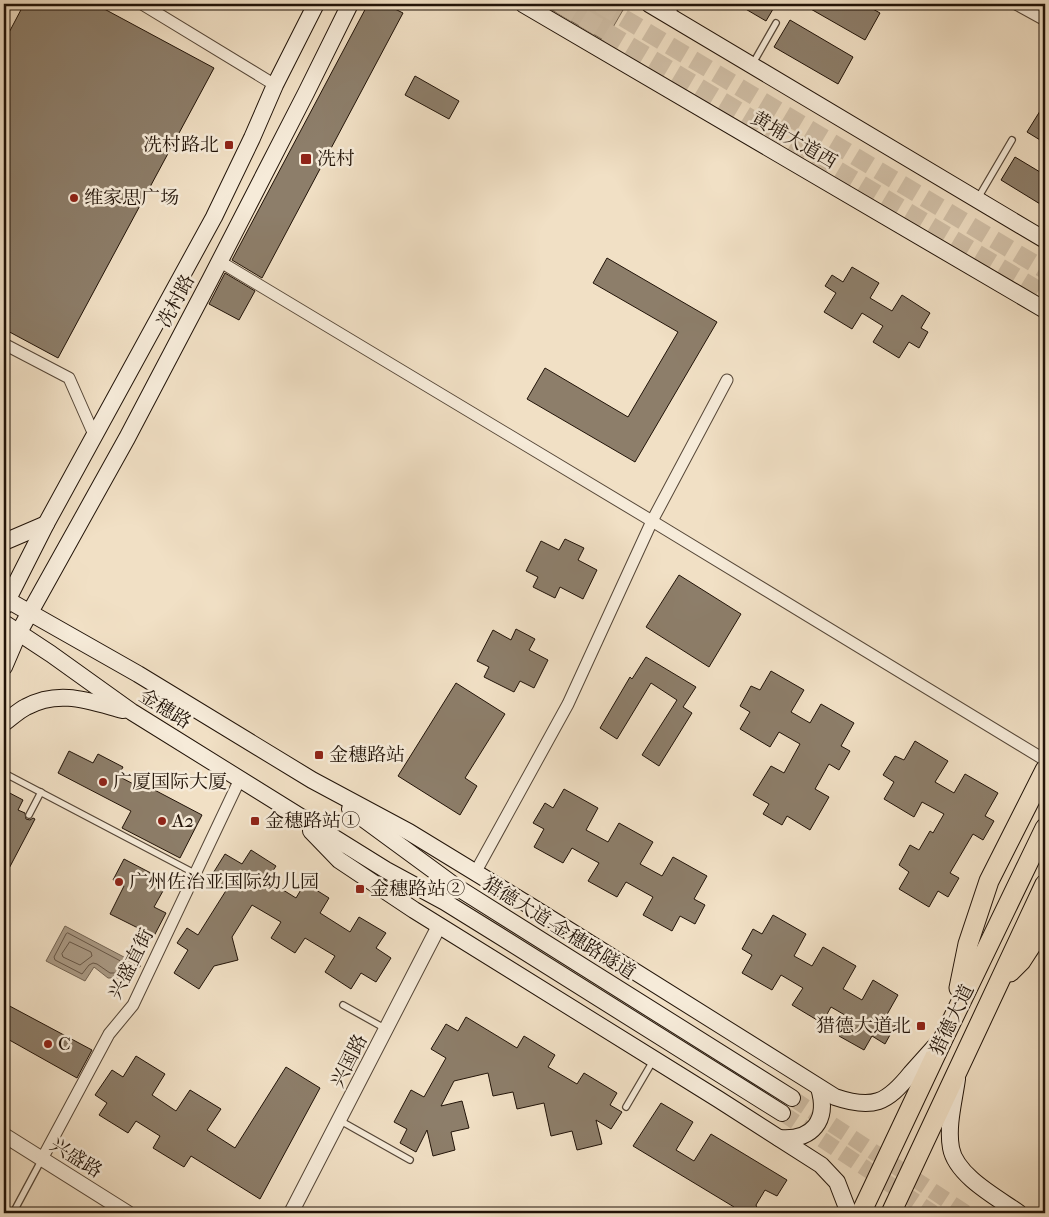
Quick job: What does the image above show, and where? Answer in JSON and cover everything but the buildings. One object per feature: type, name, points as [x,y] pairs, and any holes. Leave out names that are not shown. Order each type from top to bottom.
[{"type":"highway","points":[[945,1035],[958,993],[968,944],[989,882],[1045,770]]},
{"type":"highway","name":"猎德大道","points":[[861,1213],[1045,828]]},
{"type":"highway","name":"猎德大道","points":[[891,1213],[1045,884]]},
{"type":"highway","points":[[997,986],[1022,961],[1045,924]]},
{"type":"main road","name":"冼村路","points":[[4,600],[214,217],[275,85],[316,4]]},
{"type":"main road","name":"冼村路","points":[[19,632],[104,476],[127,438],[350,4]]},
{"type":"main road","name":"黄埔大道西","points":[[523,4],[1045,310]]},
{"type":"main road","points":[[649,4],[674,10],[752,65],[1045,240]]},
{"type":"main road","points":[[4,542],[46,524]]},
{"type":"main road","name":"金穗路","points":[[4,600],[31,612],[138,674],[312,780]]},
{"type":"main road","name":"金穗路","points":[[4,623],[132,712],[294,813]]},
{"type":"main road","points":[[4,668],[19,632]]},
{"type":"main road","points":[[4,723],[26,707],[50,698],[72,697],[132,712]]},
{"type":"main road","points":[[312,780],[402,828],[834,1097],[861,1104],[887,1098],[898,1090],[945,1035]]},
{"type":"main road","name":"猎德大道-金穗路隧道","points":[[312,780],[376,829],[462,890],[792,1098]]},
{"type":"main road","points":[[294,813],[339,860],[439,926],[816,1162],[837,1182],[849,1213]]},
{"type":"main road","name":"猎德大道-金穗路隧道","points":[[294,813],[386,870],[482,925],[782,1113]]},
{"type":"main road","points":[[958,1067],[950,1132],[951,1149],[964,1172],[1019,1213]]},
{"type":"main road","points":[[779,1138],[790,1139],[799,1137],[815,1128],[822,1109],[819,1088]]},
{"type":"street","points":[[142,4],[275,85]]},
{"type":"street","points":[[1016,4],[1045,20]]},
{"type":"street","points":[[219,261],[1045,760]]},
{"type":"street","points":[[4,344],[69,378],[95,437]]},
{"type":"street","points":[[475,873],[568,704],[652,521],[727,380]]},
{"type":"street","name":"兴盛直街","points":[[42,1159],[109,1034],[133,1005],[240,779]]},
{"type":"street","name":"兴国路","points":[[291,1213],[439,926]]},
{"type":"street","name":"兴盛路","points":[[4,1135],[128,1213]]},
{"type":"lane","points":[[752,65],[776,23]]},
{"type":"lane","points":[[977,200],[1012,140]]},
{"type":"lane","points":[[4,773],[196,874]]},
{"type":"lane","points":[[29,816],[41,792]]},
{"type":"lane","points":[[343,1005],[386,1029]]},
{"type":"lane","points":[[626,1107],[654,1059]]},
{"type":"lane","points":[[339,1120],[410,1160]]},
{"type":"lane","points":[[13,1213],[42,1159]]},
{"type":"shaded area","points":[[542,4],[613,4],[623,10],[605,41]]},
{"type":"water","points":[[65,926],[141,966],[125,978],[108,978],[94,967],[85,981],[46,961]]},
{"type":"tunnel","points":[[560,4],[1045,294]]},
{"type":"tunnel","points":[[600,4],[1045,270]]},
{"type":"tunnel","points":[[792,1098],[966,1213]]},
{"type":"tunnel","points":[[782,1113],[933,1213]]},
{"type":"place","name":"冼村路北","points":[[229,145]]},
{"type":"place","name":"冼村","points":[[306,159]]},
{"type":"place","name":"维家思广场","points":[[74,198]]},
{"type":"place","name":"金穗路站","points":[[319,755]]},
{"type":"place","name":"广厦国际大厦","points":[[103,782]]},
{"type":"place","name":"A2","points":[[162,821]]},
{"type":"place","name":"金穗路站①","points":[[255,821]]},
{"type":"place","name":"广州佐治亚国际幼儿园","points":[[119,882]]},
{"type":"place","name":"金穗路站②","points":[[360,889]]},
{"type":"place","name":"猎德大道北","points":[[921,1026]]},
{"type":"place","name":"C","points":[[48,1044]]}]
